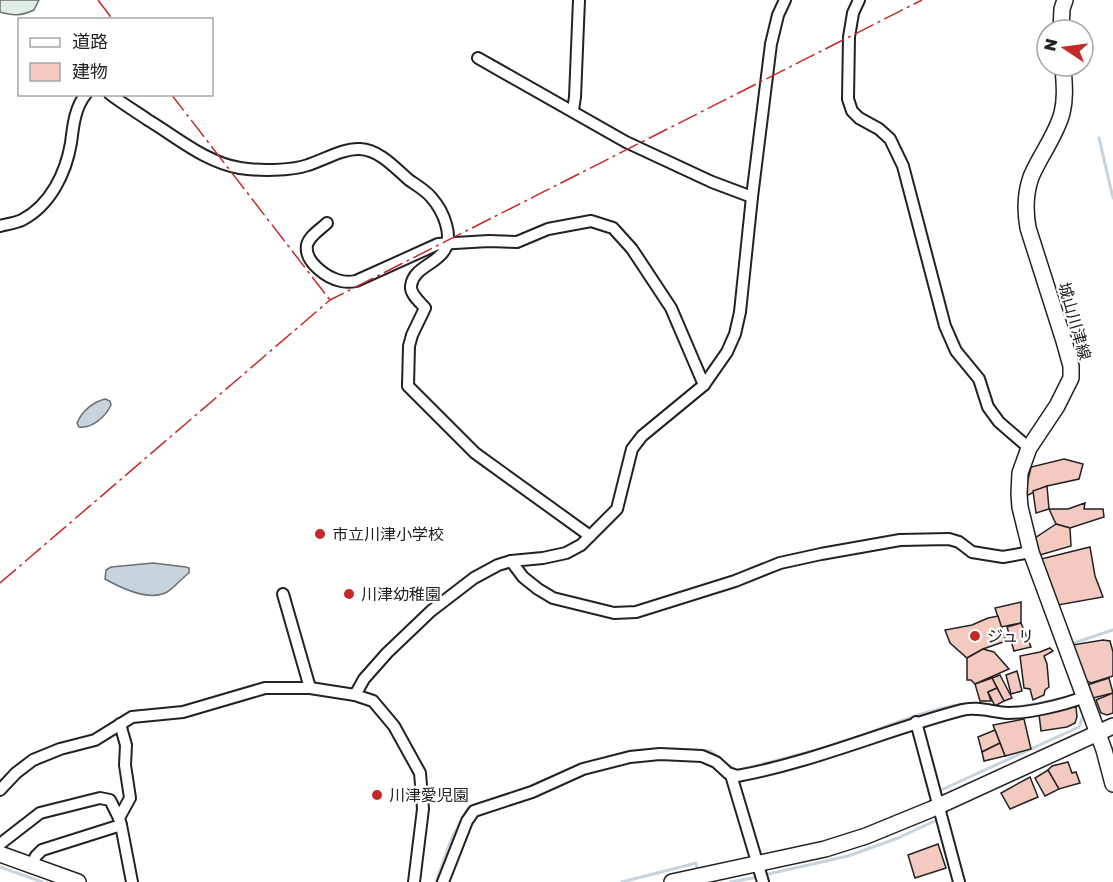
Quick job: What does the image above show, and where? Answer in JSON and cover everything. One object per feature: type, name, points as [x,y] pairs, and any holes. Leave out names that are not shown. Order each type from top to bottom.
[{"type":"main road","points":[[1061,18],[1065,0]]},
{"type":"main road","name":"城山川津線","points":[[1064,78],[1065,101],[1062,116],[1032,176],[1025,211],[1028,228],[1069,358],[1071,378],[1057,406],[1029,448],[1020,473],[1019,494],[1031,552],[1080,699],[1104,750],[1113,784]]},
{"type":"main road","points":[[672,882],[761,874],[888,828],[1113,726]]},
{"type":"main road","points":[[0,854],[78,882]]},
{"type":"street","points":[[573,110],[579,0]]},
{"type":"street","points":[[355,695],[364,679],[387,653],[431,610],[474,579],[498,565],[567,553],[581,545],[617,509],[632,450],[642,435],[704,386],[727,352],[735,334],[745,276],[752,197],[771,44],[778,15],[785,0]]},
{"type":"street","points":[[859,0],[853,12],[849,37],[848,99],[852,111],[886,135],[903,166],[945,326],[956,351],[979,379],[988,407],[999,422],[1029,448]]},
{"type":"street","points":[[478,58],[626,142],[712,182],[752,197]]},
{"type":"street","points":[[0,226],[23,219],[48,196],[61,177],[67,162],[74,118],[85,96]]},
{"type":"street","points":[[113,96],[174,139],[214,160],[242,168],[290,168],[306,166],[357,149],[368,150],[393,165],[429,195],[442,212],[448,232],[448,244],[444,252],[415,277],[411,285],[412,292],[425,308],[409,346],[408,386],[475,453],[590,536]]},
{"type":"street","points":[[327,223],[308,244],[308,255],[317,268],[343,282],[356,282],[438,244],[517,242],[548,229],[591,220],[613,228],[632,249],[671,308],[704,386]]},
{"type":"street","points":[[511,561],[523,577],[553,598],[614,613],[636,612],[807,556],[900,540],[949,539],[959,542],[972,552],[1003,558],[1031,552]]},
{"type":"street","points":[[283,594],[310,688]]},
{"type":"street","points":[[0,790],[16,772],[33,760],[60,749],[95,740],[132,717],[183,712],[264,688],[310,688],[355,695],[372,701],[394,726],[420,773],[423,808],[414,882]]},
{"type":"street","points":[[731,775],[742,775],[830,752],[916,722],[965,709],[1011,713],[1080,699]]},
{"type":"street","points":[[916,722],[959,882]]},
{"type":"street","points":[[32,864],[42,850],[120,821],[130,798],[125,765],[126,745],[120,724]]},
{"type":"street","points":[[443,882],[467,821],[474,811],[532,792],[583,769],[630,757],[660,754],[710,758],[731,775],[761,874]]},
{"type":"street","points":[[0,844],[40,813],[100,798],[110,800],[120,821],[132,882]]},
{"type":"green space","points":[[0,0],[39,0],[34,10],[17,15],[0,12]]},
{"type":"shaded area","points":[[105,399],[110,401],[111,405],[106,413],[94,424],[79,427],[77,423],[85,411],[96,402]]},
{"type":"shaded area","points":[[153,563],[186,567],[189,568],[189,573],[173,588],[160,595],[144,595],[127,590],[105,579],[106,570],[111,567]]},
{"type":"building","points":[[1064,459],[1083,464],[1079,479],[1047,486],[1024,497],[1031,467]]},
{"type":"building","points":[[1047,486],[1049,509],[1036,513],[1033,491]]},
{"type":"building","points":[[1085,503],[1084,509],[1103,509],[1104,517],[1070,528],[1056,524],[1049,509],[1068,509]]},
{"type":"building","points":[[1056,524],[1070,528],[1071,546],[1033,557],[1032,540]]},
{"type":"building","points":[[1090,547],[1095,576],[1103,597],[1058,605],[1056,598],[1048,599],[1037,560]]},
{"type":"building","points":[[1021,602],[1021,623],[1001,627],[995,608]]},
{"type":"building","name":"ジュリ","points":[[998,616],[1006,641],[983,649],[967,658],[950,643],[945,630],[972,625]]},
{"type":"building","points":[[1021,623],[1031,647],[1014,651],[1007,627]]},
{"type":"building","points":[[1110,641],[1113,652],[1113,676],[1091,683],[1077,676],[1072,645]]},
{"type":"building","points":[[1050,648],[1053,651],[1044,656],[1049,687],[1045,690],[1044,695],[1033,700],[1030,689],[1024,688],[1020,656]]},
{"type":"building","points":[[983,649],[994,652],[1009,669],[975,684],[967,680],[967,658]]},
{"type":"building","points":[[1017,671],[1022,691],[1011,694],[1006,675]]},
{"type":"building","points":[[1000,675],[1012,698],[1004,701],[992,678]]},
{"type":"building","points":[[992,678],[997,688],[988,692],[991,701],[980,701],[975,684]]},
{"type":"building","points":[[1109,678],[1113,693],[1085,700],[1084,686]]},
{"type":"building","points":[[997,688],[1004,701],[995,706],[988,692]]},
{"type":"building","points":[[1113,693],[1113,713],[1107,715],[1101,713],[1096,700]]},
{"type":"building","points":[[1060,707],[1076,707],[1075,723],[1067,727],[1041,731],[1039,714]]},
{"type":"building","points":[[1024,719],[1031,749],[1005,756],[993,725]]},
{"type":"building","points":[[995,730],[1000,743],[982,752],[978,737]]},
{"type":"building","points":[[1000,743],[1005,756],[984,761],[982,752]]},
{"type":"building","points":[[1068,762],[1072,773],[1076,772],[1080,783],[1059,789],[1051,779],[1048,770],[1052,766]]},
{"type":"building","points":[[1048,770],[1059,789],[1045,796],[1035,778]]},
{"type":"building","points":[[1030,777],[1038,797],[1010,809],[1001,793]]},
{"type":"building","points":[[938,844],[946,868],[915,878],[908,855]]},
{"type":"waterway","points":[[1099,138],[1113,198]]},
{"type":"waterway","points":[[1072,645],[1113,630]]},
{"type":"waterway","points":[[1067,671],[1076,696]]},
{"type":"waterway","points":[[1013,708],[1074,696]]},
{"type":"waterway","points":[[941,790],[1079,727],[1083,716],[1078,702]]},
{"type":"waterway","points":[[853,739],[936,710],[982,704]]},
{"type":"waterway","points":[[673,749],[710,751],[736,771],[824,748]]},
{"type":"waterway","points":[[602,759],[630,751],[654,749]]},
{"type":"waterway","points":[[436,882],[451,840],[468,808],[531,786],[578,766]]},
{"type":"waterway","points":[[764,875],[848,856],[898,838],[939,819]]},
{"type":"waterway","points":[[622,882],[696,863],[697,868]]},
{"type":"waterway","points":[[0,867],[42,882]]},
{"type":"waterway","points":[[730,882],[758,877]]},
{"type":"power","points":[[98,0],[112,18]]},
{"type":"power","points":[[0,583],[330,300],[922,0]]},
{"type":"power","points":[[173,96],[330,300]]},
{"type":"place","name":"市立川津小学校","points":[[320,534]]},
{"type":"place","name":"川津幼稚園","points":[[349,594]]},
{"type":"place","name":"ジュリ","points":[[975,636]]},
{"type":"place","name":"川津愛児園","points":[[377,795]]}]
